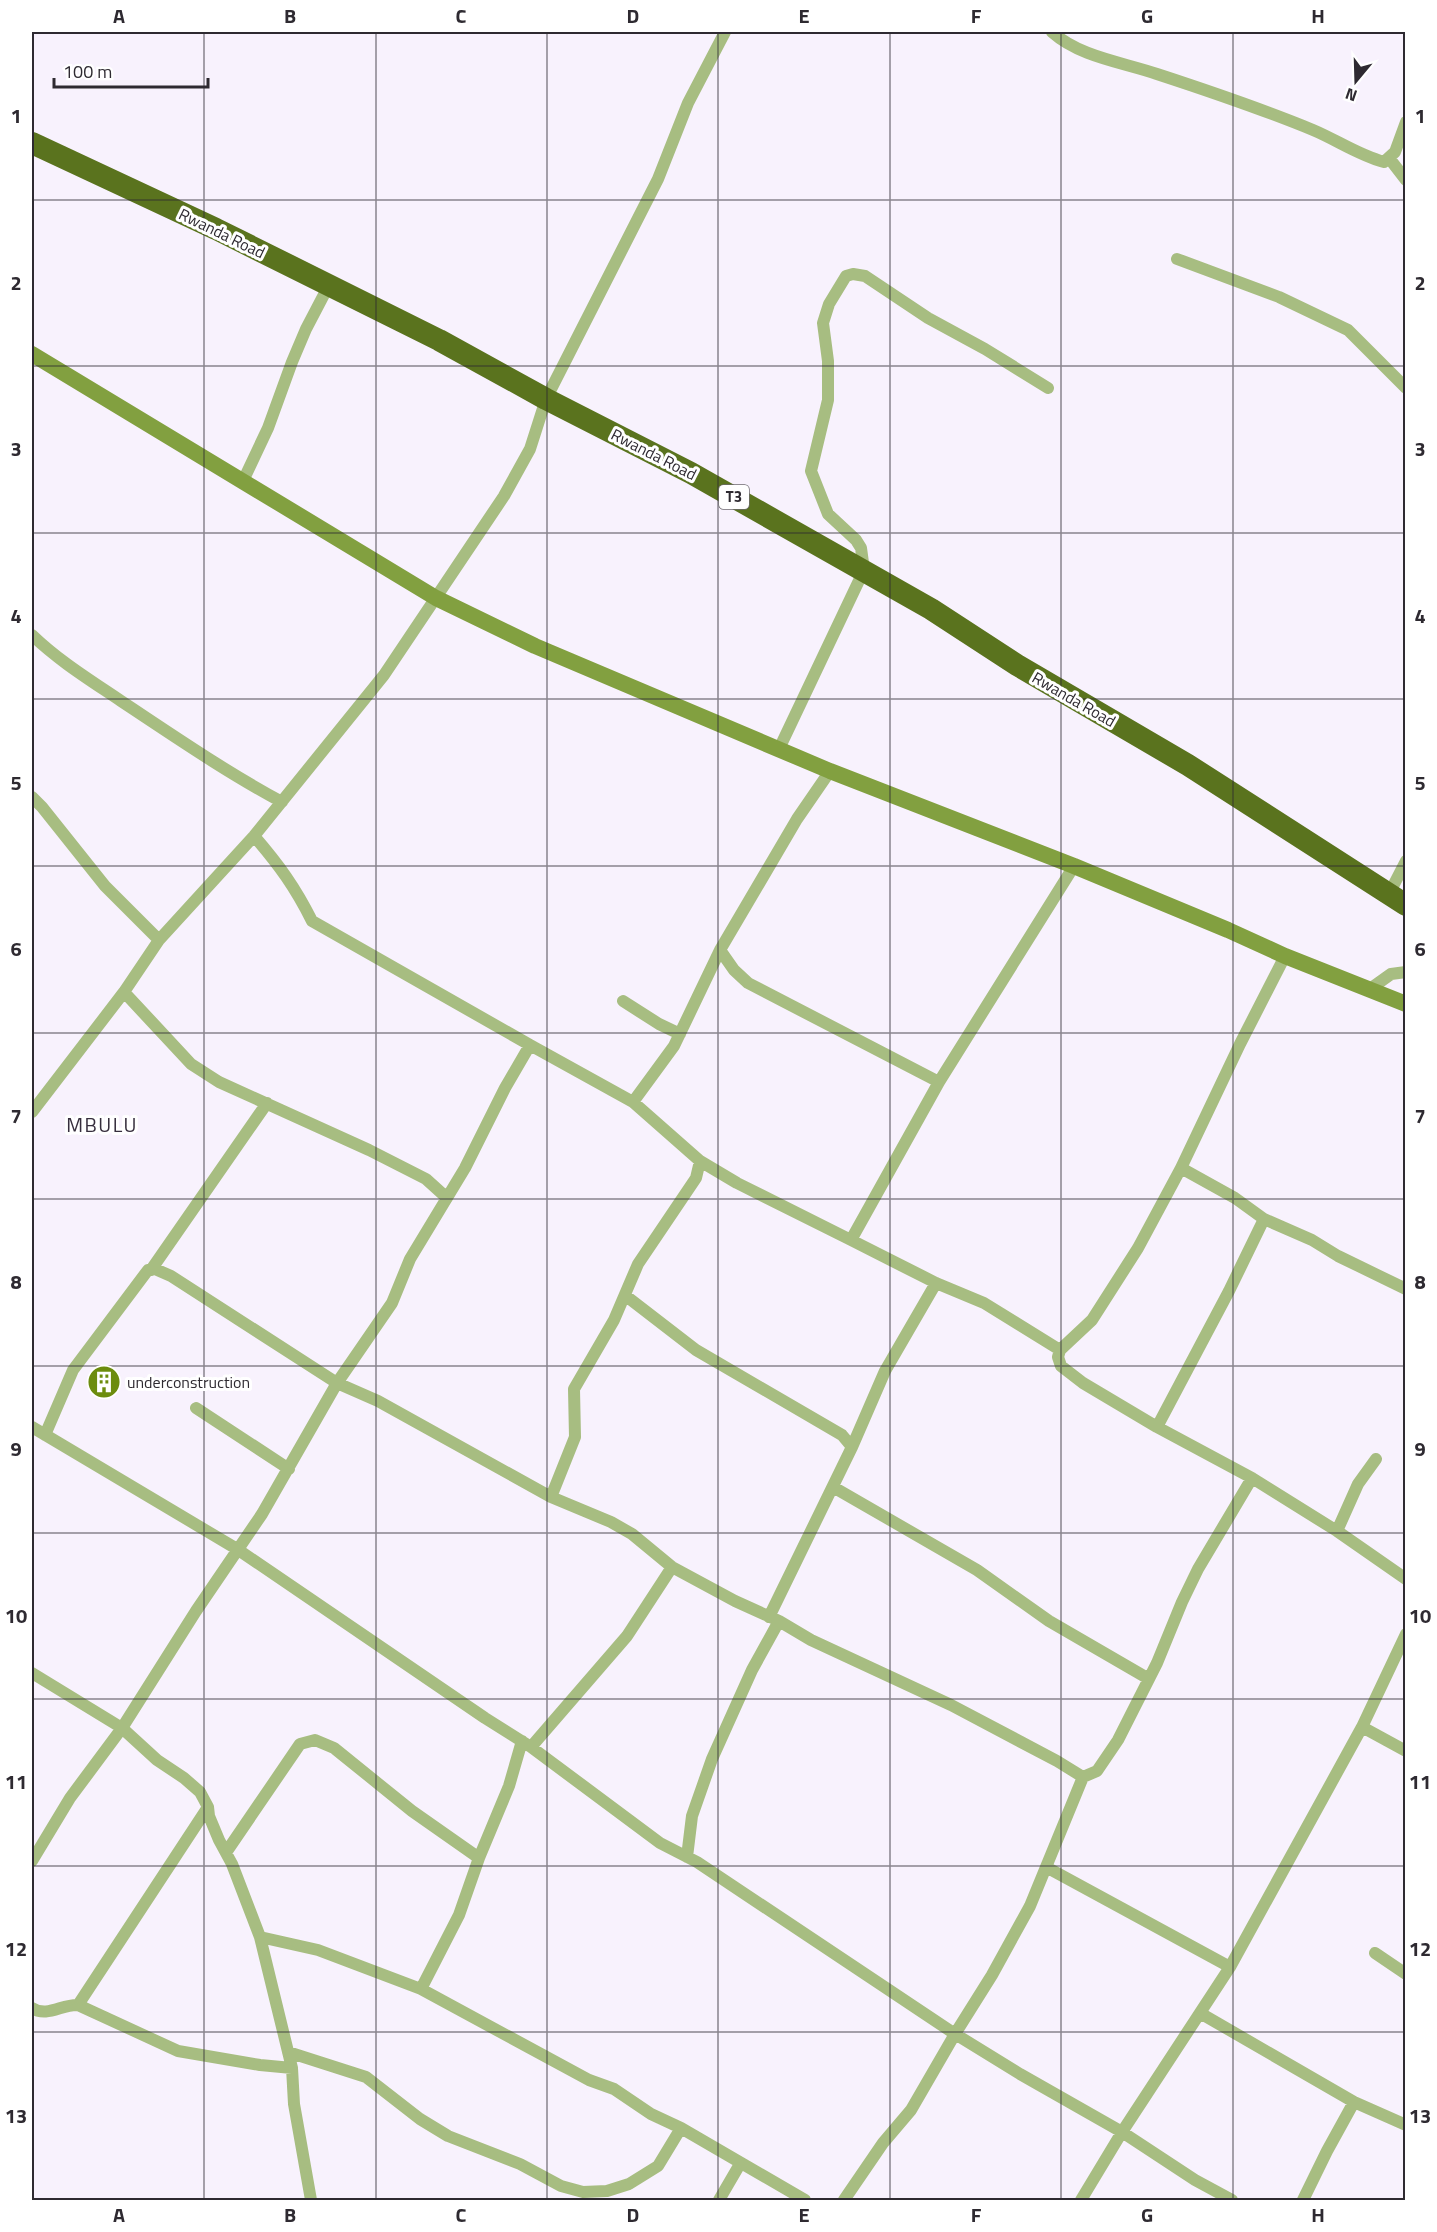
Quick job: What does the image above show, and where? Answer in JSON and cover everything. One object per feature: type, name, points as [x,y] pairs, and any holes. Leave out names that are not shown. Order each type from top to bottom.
[{"type":"highway","name":"Rwanda Road","points":[[32,143],[440,340],[546,399],[690,473],[931,609],[1017,665],[1188,765],[1397,899]]},
{"type":"street","points":[[32,1112],[124,992],[159,940],[254,836],[384,675],[504,496],[530,449],[546,399],[658,179],[688,103],[725,32]]},
{"type":"street","points":[[1052,32],[1065,43],[1085,52],[1163,76],[1314,131],[1384,162],[1395,152],[1406,122]]},
{"type":"street","points":[[1389,158],[1406,180]]},
{"type":"street","points":[[1177,259],[1279,297],[1348,330],[1406,388]]},
{"type":"street","points":[[779,749],[864,570],[861,548],[856,540],[828,514],[810,471],[828,400],[828,361],[823,323],[829,304],[846,276],[853,274],[865,276],[928,318],[985,349],[1048,388]]},
{"type":"street","points":[[243,481],[268,428],[291,362],[329,285]]},
{"type":"street","points":[[32,354],[436,598],[535,646],[830,771],[1074,867],[1406,1004]]},
{"type":"street","points":[[32,635],[55,657],[147,720],[247,783],[282,802]]},
{"type":"street","points":[[633,1102],[661,1067],[680,1034],[720,950],[797,819],[830,771]]},
{"type":"street","points":[[32,797],[105,886],[159,940]]},
{"type":"street","points":[[254,836],[296,889],[312,921],[633,1102],[700,1161],[737,1183],[936,1283],[984,1303],[1060,1350]]},
{"type":"street","points":[[1397,899],[1404,865]]},
{"type":"street","points":[[851,1240],[939,1082],[1074,867]]},
{"type":"street","points":[[720,950],[734,970],[748,983],[939,1082]]},
{"type":"street","points":[[1285,956],[1180,1168],[1114,1287],[1092,1320],[1060,1350],[1058,1357],[1061,1366],[1075,1377],[1157,1427],[1252,1478],[1337,1531],[1406,1579]]},
{"type":"street","points":[[1370,989],[1391,975],[1406,972]]},
{"type":"street","points":[[124,992],[191,1064],[219,1082],[419,1175],[447,1198]]},
{"type":"street","points":[[624,1001],[658,1024],[680,1034]]},
{"type":"street","points":[[32,1861],[70,1798],[122,1728],[262,1514],[337,1383],[392,1304],[410,1259],[465,1168],[530,1045]]},
{"type":"street","points":[[45,1435],[73,1370],[148,1270],[151,1270],[267,1103]]},
{"type":"street","points":[[551,1497],[575,1437],[574,1389],[626,1296],[638,1264],[696,1178],[700,1161]]},
{"type":"street","points":[[1180,1168],[1235,1198],[1264,1219],[1312,1240],[1338,1256],[1406,1289]]},
{"type":"street","points":[[1157,1427],[1229,1291],[1264,1219]]},
{"type":"street","points":[[151,1270],[171,1276],[337,1383],[378,1401],[551,1497],[611,1522],[632,1534],[672,1567],[811,1640],[951,1705],[1083,1777]]},
{"type":"street","points":[[687,1857],[692,1815],[705,1776],[885,1371],[936,1283]]},
{"type":"street","points":[[626,1296],[696,1350],[842,1435],[852,1447]]},
{"type":"street","points":[[196,1408],[289,1468]]},
{"type":"street","points":[[32,1427],[237,1549],[485,1718],[527,1744],[660,1843],[687,1857],[955,2034],[1232,2200]]},
{"type":"street","points":[[1337,1531],[1358,1484],[1376,1459]]},
{"type":"street","points":[[844,2200],[883,2143],[911,2110],[992,1975],[1030,1906],[1083,1777],[1097,1771],[1118,1740],[1149,1679],[1198,1569],[1252,1478]]},
{"type":"street","points":[[833,1487],[977,1570],[1049,1621],[1149,1679]]},
{"type":"street","points":[[421,1989],[459,1915],[479,1858],[527,1744],[627,1636],[672,1567]]},
{"type":"street","points":[[1081,2200],[1122,2132],[1230,1967],[1362,1727],[1406,1634]]},
{"type":"street","points":[[32,1673],[122,1728],[156,1760],[184,1778],[200,1792],[208,1807],[219,1840],[227,1851],[260,1937],[292,2068],[294,2104],[312,2199]]},
{"type":"street","points":[[1362,1727],[1406,1751]]},
{"type":"street","points":[[227,1851],[300,1744],[315,1740],[334,1748],[412,1811],[479,1858]]},
{"type":"street","points":[[78,2005],[208,1807]]},
{"type":"street","points":[[1046,1867],[1230,1967]]},
{"type":"street","points":[[260,1937],[318,1950],[421,1989],[589,2080],[614,2089],[651,2114],[681,2128],[805,2200]]},
{"type":"street","points":[[1375,1953],[1406,1974]]},
{"type":"street","points":[[32,2008],[38,2013],[78,2005],[178,2051],[292,2068]]},
{"type":"street","points":[[1200,2013],[1354,2103],[1406,2125]]},
{"type":"street","points":[[288,2052],[366,2077],[420,2119],[448,2136],[529,2168],[581,2197],[629,2184],[658,2166],[681,2128]]},
{"type":"street","points":[[1303,2200],[1354,2103]]},
{"type":"street","points":[[719,2200],[740,2164]]},
{"type":"place","name":"underconstruction","points":[[104,1382]]},
{"type":"district","name":"MBULU","points":[[102,1125]]}]
